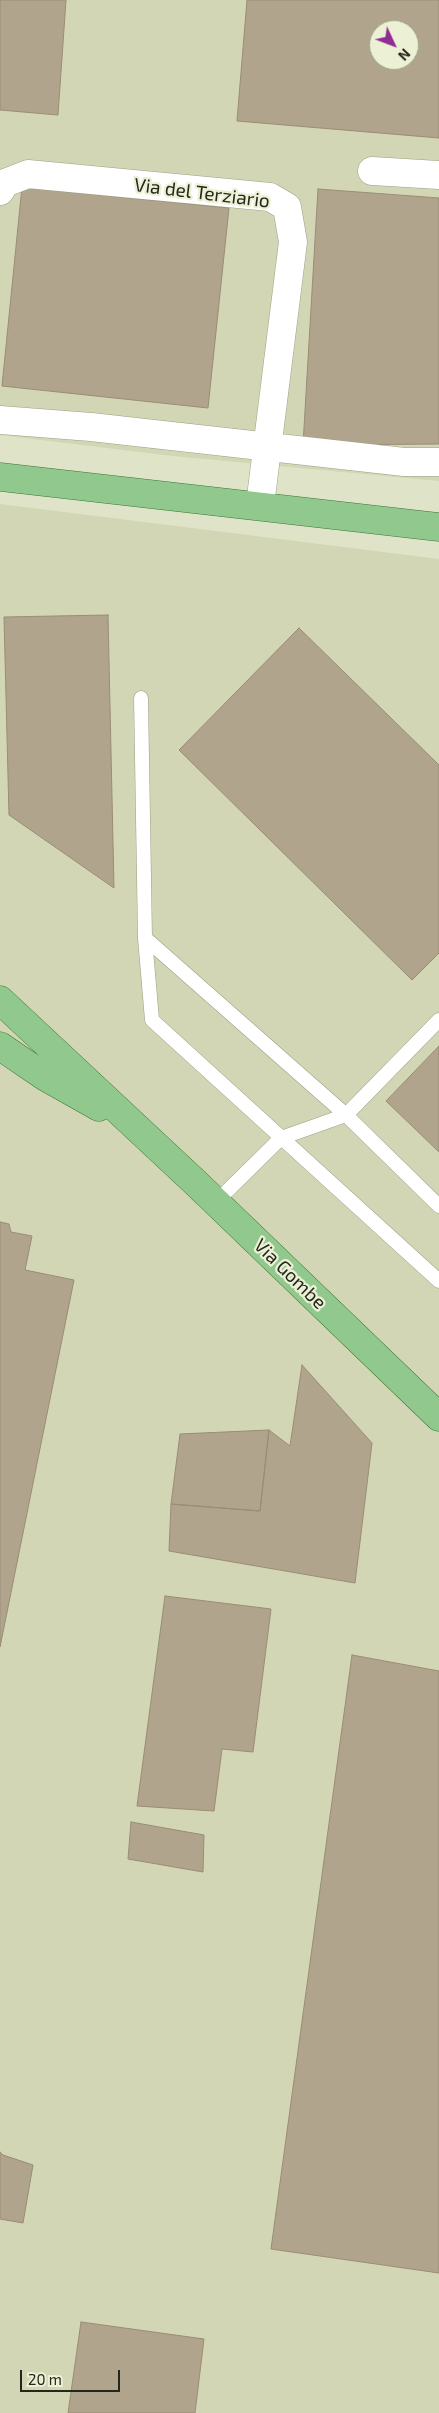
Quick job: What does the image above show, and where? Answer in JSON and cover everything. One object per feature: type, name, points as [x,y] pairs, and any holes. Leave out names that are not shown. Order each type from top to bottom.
[{"type":"main road","points":[[0,477],[260,505],[439,527]]},
{"type":"main road","name":"Via Gombe","points":[[0,1000],[435,1405]]},
{"type":"main road","name":"Via Gombe","points":[[0,1046],[44,1076],[140,1131]]},
{"type":"street","points":[[372,171],[439,175]]},
{"type":"street","name":"Via del Terziario","points":[[0,190],[5,183],[28,174],[270,197],[287,207],[293,242],[260,505]]},
{"type":"street","points":[[0,420],[91,427],[404,462],[439,462]]},
{"type":"lane","points":[[141,698],[145,938],[152,1020],[439,1282]]},
{"type":"lane","points":[[145,938],[346,1115],[439,1206]]},
{"type":"lane","points":[[216,1202],[282,1138],[346,1115],[439,1020]]},
{"type":"shaded area","points":[[0,0],[439,0],[439,481],[173,456],[0,435]]},
{"type":"shaded area","points":[[0,504],[439,559],[439,2413],[0,2413]]},
{"type":"building","points":[[0,0],[66,0],[58,115],[0,110]]},
{"type":"building","points":[[247,0],[439,0],[439,138],[237,121]]},
{"type":"building","points":[[22,187],[229,208],[208,408],[2,386]]},
{"type":"building","points":[[318,189],[439,198],[439,444],[303,445]]},
{"type":"building","points":[[108,615],[114,888],[9,815],[4,617]]},
{"type":"building","points":[[299,628],[439,765],[439,953],[412,980],[179,750]]},
{"type":"building","points":[[439,1046],[439,1152],[386,1101]]},
{"type":"building","points":[[0,1222],[9,1224],[11,1232],[32,1236],[25,1270],[74,1280],[0,1647]]},
{"type":"building","points":[[302,1365],[372,1443],[355,1583],[169,1551],[171,1504],[260,1511],[269,1430],[290,1446]]},
{"type":"building","points":[[269,1430],[260,1511],[171,1504],[180,1434]]},
{"type":"building","points":[[165,1596],[271,1609],[253,1752],[222,1749],[214,1811],[137,1806]]},
{"type":"building","points":[[352,1655],[439,1671],[439,2273],[271,2249]]},
{"type":"building","points":[[131,1822],[204,1835],[203,1872],[128,1859]]},
{"type":"building","points":[[0,2152],[3,2155],[33,2165],[23,2223],[0,2219]]},
{"type":"building","points":[[81,2322],[204,2339],[195,2413],[68,2413]]}]
